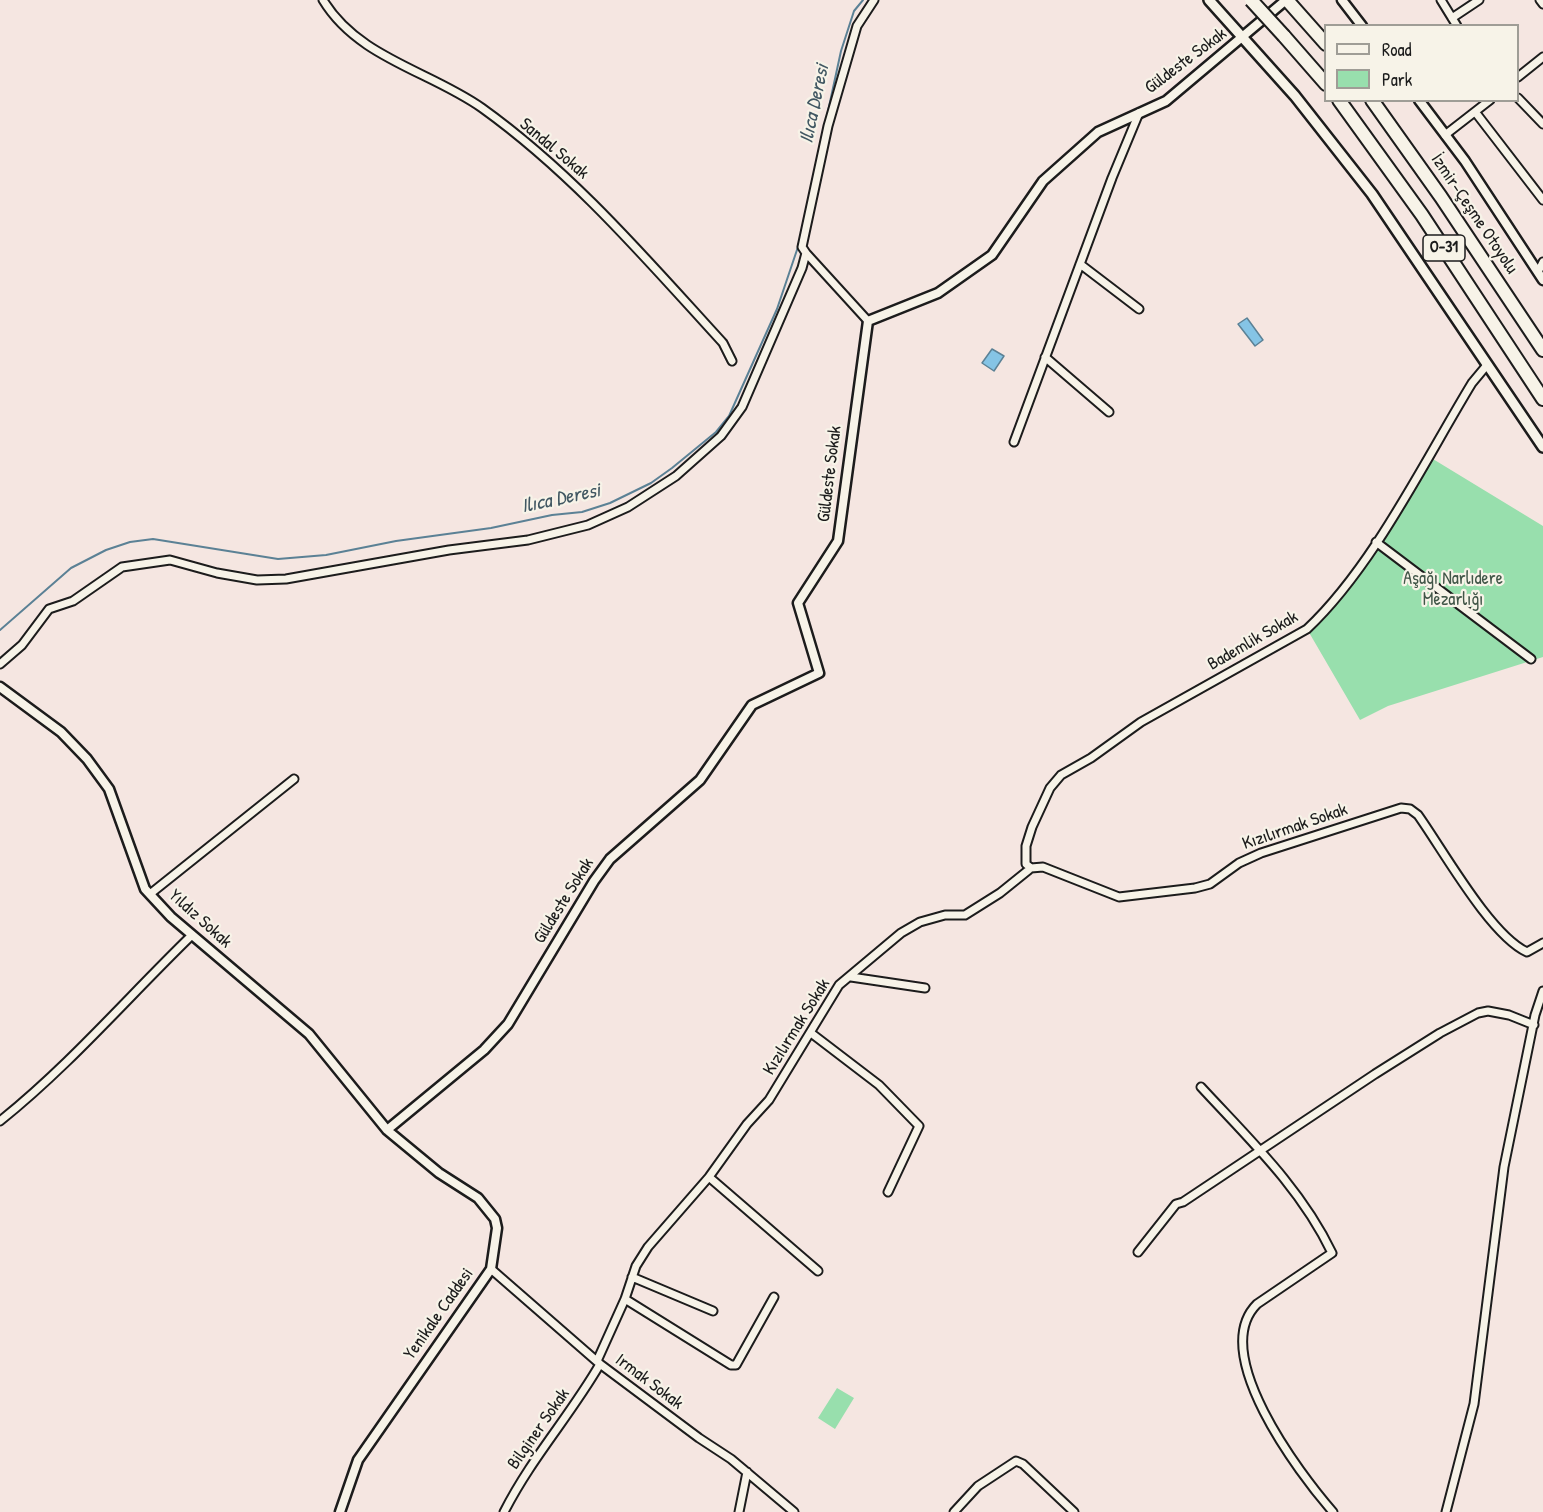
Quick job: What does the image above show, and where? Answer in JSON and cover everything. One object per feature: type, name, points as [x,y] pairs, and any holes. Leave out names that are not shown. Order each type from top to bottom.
[{"type":"highway","points":[[1251,0],[1324,82]]},
{"type":"highway","points":[[1287,0],[1324,42]]},
{"type":"highway","name":"O-31","points":[[1340,102],[1422,215],[1543,399]]},
{"type":"highway","name":"İzmir-Çeşme Otoyolu","points":[[1373,102],[1441,197],[1543,350]]},
{"type":"main road","points":[[1209,0],[1245,37],[1372,194],[1543,447]]},
{"type":"street","name":"Sandal Sokak","points":[[323,0],[348,32],[382,54],[455,91],[483,109],[586,195],[723,343],[732,361]]},
{"type":"street","points":[[868,321],[802,247],[828,126],[857,26],[874,0]]},
{"type":"street","name":"Güldeste Sokak","points":[[387,1130],[484,1050],[508,1024],[594,881],[610,859],[700,780],[752,705],[819,673],[798,603],[838,541],[868,321],[938,293],[992,255],[1043,181],[1098,132],[1166,101],[1287,0]]},
{"type":"street","points":[[1442,0],[1456,24]]},
{"type":"street","points":[[1452,18],[1479,0]]},
{"type":"street","points":[[1540,0],[1543,4]]},
{"type":"street","points":[[1342,2],[1360,24]]},
{"type":"street","points":[[1519,76],[1543,57]]},
{"type":"street","points":[[1519,99],[1543,124]]},
{"type":"street","points":[[1420,102],[1543,280]]},
{"type":"street","points":[[1445,135],[1488,102]]},
{"type":"street","points":[[1014,442],[1139,113]]},
{"type":"street","points":[[1476,113],[1543,200]]},
{"type":"street","points":[[0,664],[22,645],[49,609],[73,601],[122,567],[170,560],[237,577],[257,580],[286,579],[449,550],[528,540],[588,525],[628,507],[676,476],[721,436],[742,407],[806,254]]},
{"type":"street","points":[[1538,272],[1543,262]]},
{"type":"street","points":[[1080,264],[1139,309]]},
{"type":"street","points":[[1046,357],[1109,412]]},
{"type":"street","name":"Bademlik Sokak","points":[[1031,867],[1026,864],[1026,846],[1050,788],[1060,775],[1091,758],[1141,722],[1306,629],[1328,609],[1376,542],[1472,383],[1487,365]]},
{"type":"street","points":[[1376,542],[1531,659]]},
{"type":"street","name":"Yıldız Sokak","points":[[0,687],[61,732],[87,759],[110,789],[145,889],[192,935],[309,1034],[387,1130]]},
{"type":"street","points":[[150,894],[294,779]]},
{"type":"street","name":"Kızılırmak Sokak","points":[[599,1363],[632,1277],[648,1247],[709,1177],[747,1124],[769,1100],[811,1033],[826,1002],[839,985],[901,933],[930,917],[965,915],[1000,893],[1031,867],[1043,867],[1119,897],[1195,888],[1210,884],[1239,863],[1261,853],[1401,808],[1410,809],[1418,815],[1465,885],[1513,945],[1527,952],[1543,944]]},
{"type":"street","points":[[0,1121],[79,1052],[128,997],[192,935]]},
{"type":"street","points":[[851,977],[925,988]]},
{"type":"street","points":[[1446,1512],[1474,1404],[1504,1167],[1543,991]]},
{"type":"street","points":[[1138,1252],[1176,1204],[1184,1202],[1259,1150],[1440,1033],[1478,1013],[1498,1013],[1534,1025]]},
{"type":"street","points":[[811,1033],[879,1085],[919,1126],[888,1192]]},
{"type":"street","points":[[1201,1087],[1281,1171],[1324,1237],[1332,1254],[1257,1304],[1247,1314],[1244,1324],[1245,1357],[1254,1389],[1274,1434],[1333,1512]]},
{"type":"street","name":"Yenikale Caddesi","points":[[339,1512],[358,1460],[491,1269],[497,1228],[488,1208],[478,1198],[439,1173],[387,1130]]},
{"type":"street","points":[[709,1177],[818,1271]]},
{"type":"street","name":"Irmak Sokak","points":[[491,1269],[599,1363],[747,1472],[794,1512]]},
{"type":"street","points":[[632,1277],[713,1311]]},
{"type":"street","points":[[625,1299],[731,1365],[736,1365],[774,1298]]},
{"type":"street","name":"Bilginer Sokak","points":[[504,1512],[537,1454],[599,1363]]},
{"type":"street","points":[[954,1512],[978,1486],[1016,1461],[1028,1468],[1074,1512]]},
{"type":"street","points":[[739,1512],[747,1472]]},
{"type":"green space","name":"Aşağı Narlıdere Mezarlığı","points":[[1428,456],[1543,526],[1543,657],[1388,706],[1360,720],[1307,629],[1355,574]]},
{"type":"green space","points":[[837,1388],[854,1398],[835,1429],[818,1418]]},
{"type":"water","points":[[1247,318],[1263,340],[1255,346],[1238,324]]},
{"type":"water","points":[[992,349],[1004,356],[994,371],[982,363]]},
{"type":"waterway","name":"Ilıca Deresi","points":[[0,630],[71,568],[106,550],[130,542],[153,539],[278,559],[326,555],[396,541],[582,512],[610,503],[651,483],[672,468],[716,432],[729,416],[777,309],[800,241],[841,51],[854,11],[863,0]]}]
